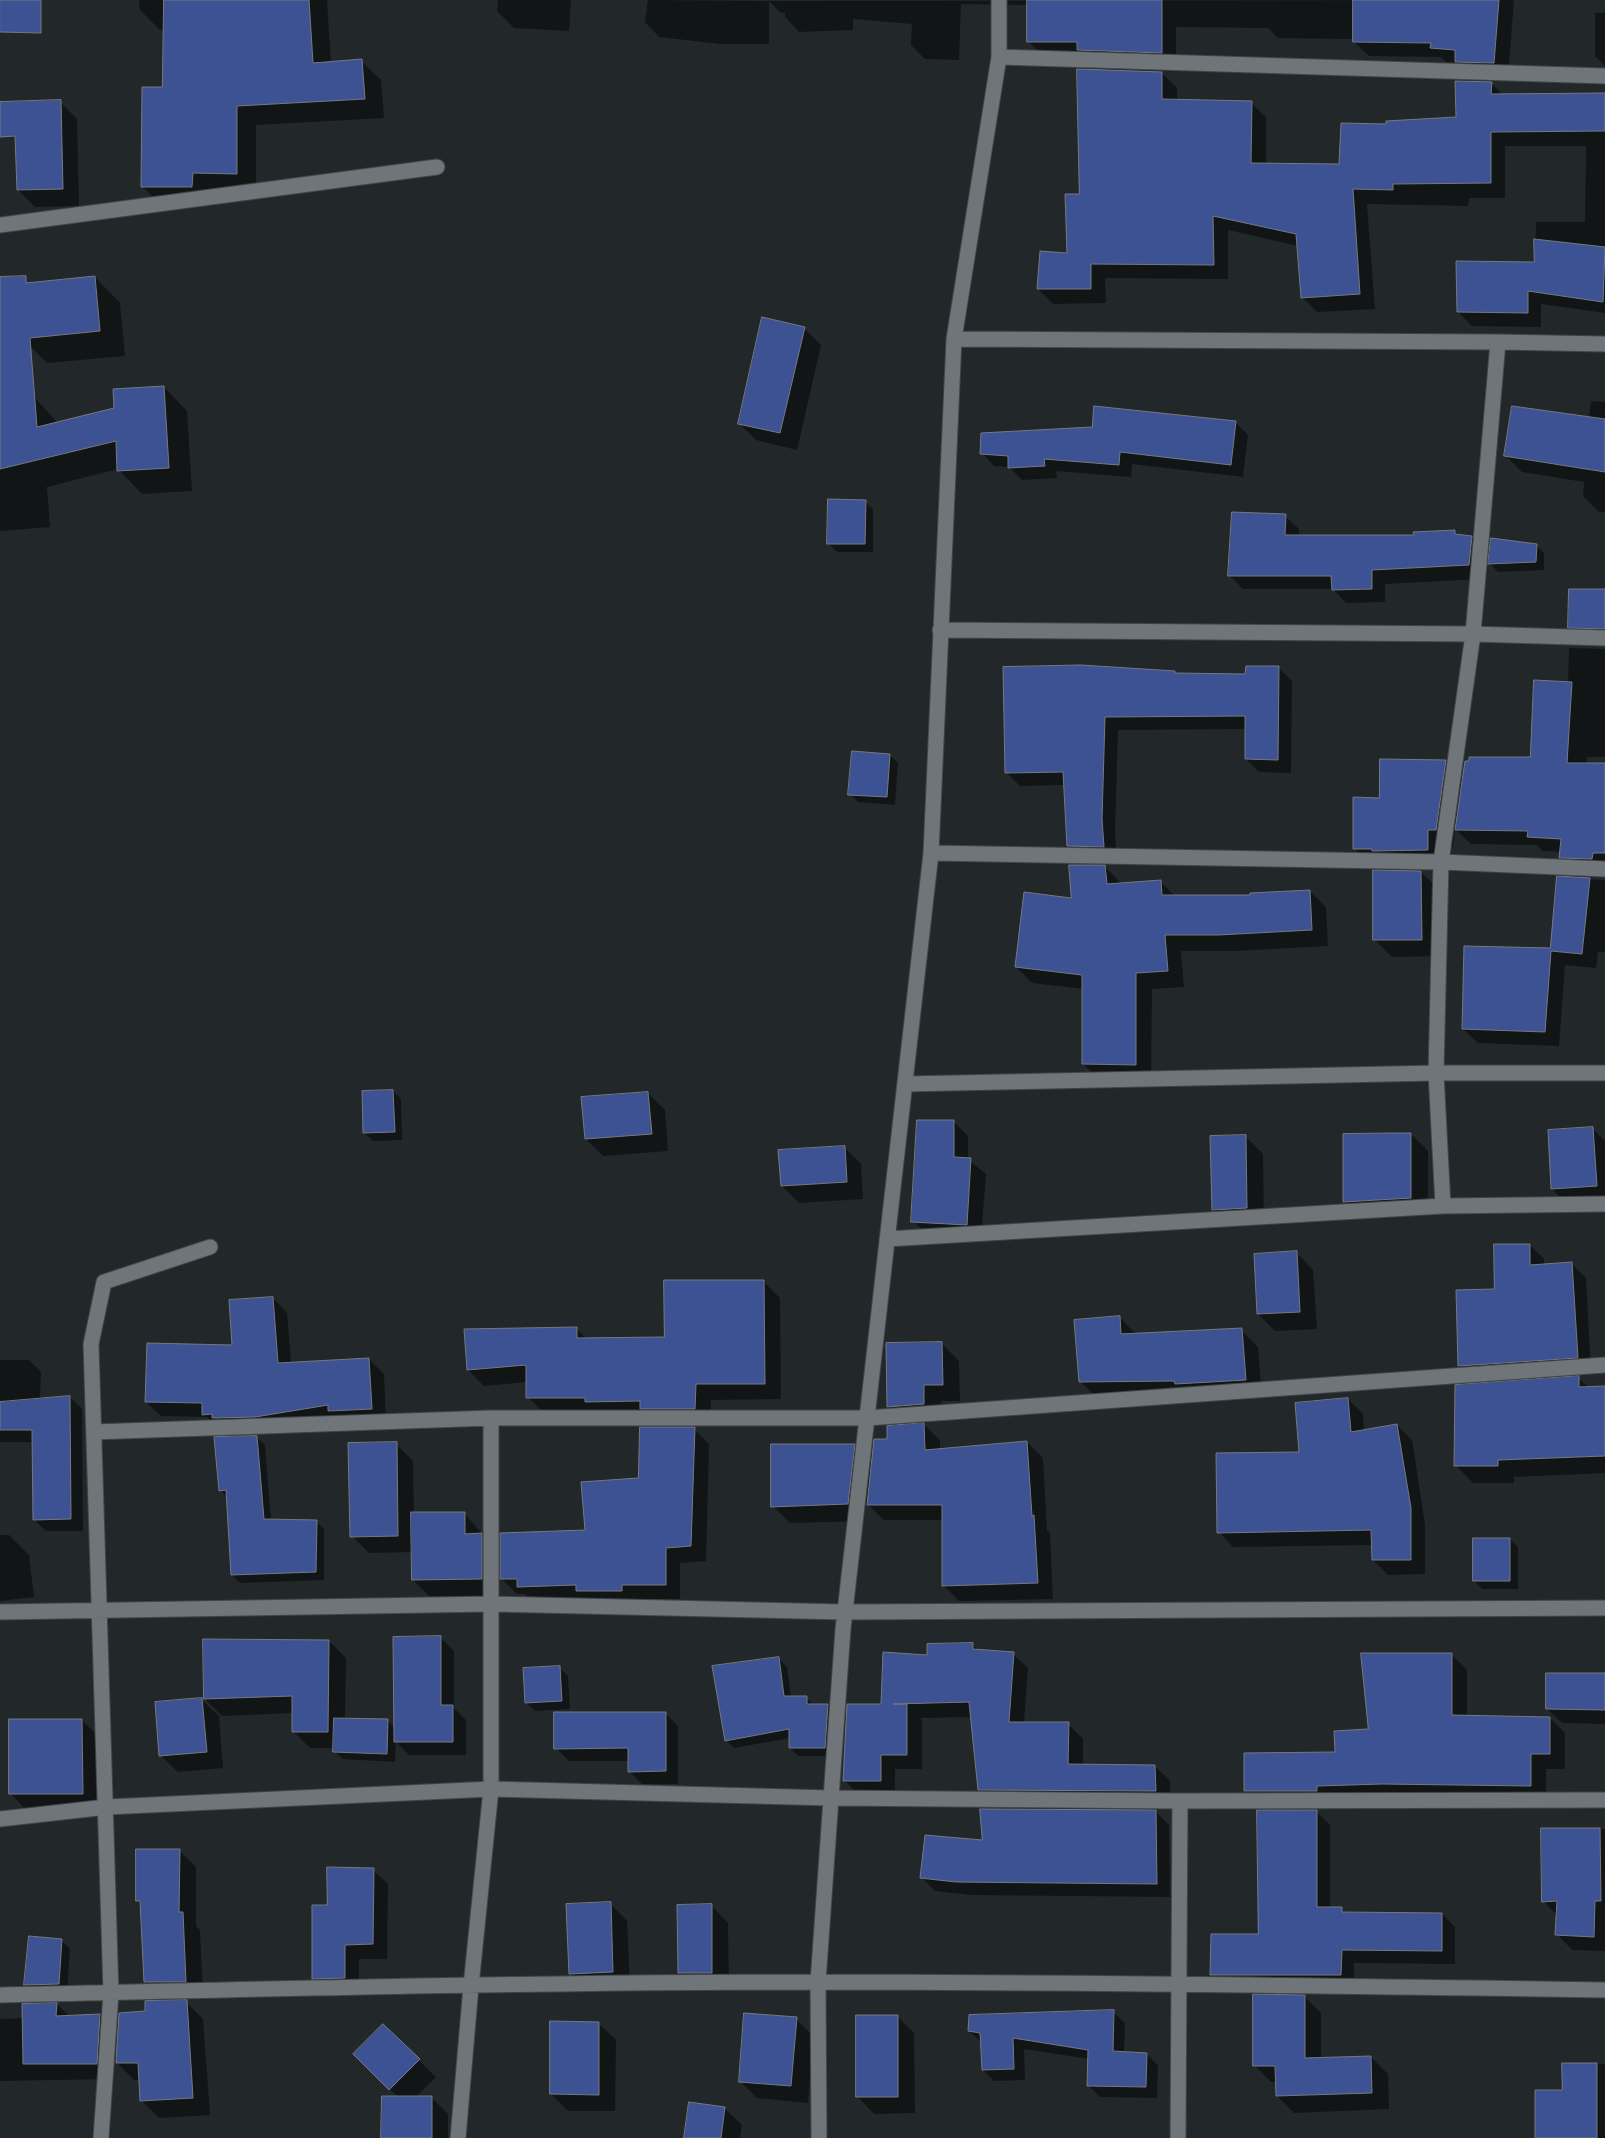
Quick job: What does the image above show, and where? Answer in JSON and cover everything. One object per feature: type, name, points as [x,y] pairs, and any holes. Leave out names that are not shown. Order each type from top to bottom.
[{"type":"street","points":[[820,2138],[818,1982],[845,1612],[931,853],[954,339],[999,56],[999,0]]},
{"type":"street","points":[[999,56],[1605,76]]},
{"type":"street","points":[[0,225],[437,167]]},
{"type":"street","points":[[954,339],[1605,344]]},
{"type":"street","points":[[1443,1206],[1436,1074],[1442,862],[1473,634],[1498,342]]},
{"type":"street","points":[[940,630],[1473,634],[1605,638]]},
{"type":"street","points":[[931,853],[1442,862],[1605,869]]},
{"type":"street","points":[[905,1084],[1436,1074],[1605,1073]]},
{"type":"street","points":[[887,1239],[1443,1206],[1605,1204]]},
{"type":"street","points":[[101,2138],[111,1993],[107,1807],[91,1344],[104,1282],[210,1247]]},
{"type":"street","points":[[94,1432],[491,1418],[867,1418],[1605,1366]]},
{"type":"street","points":[[458,2138],[470,1986],[491,1789],[491,1418]]},
{"type":"street","points":[[0,1612],[491,1604],[845,1612],[1605,1608]]},
{"type":"street","points":[[0,1819],[107,1807],[491,1789],[831,1798],[1180,1801],[1605,1800]]},
{"type":"street","points":[[1178,2138],[1180,1801]]},
{"type":"street","points":[[0,1995],[470,1986],[818,1982],[1180,1983],[1605,1990]]},
{"type":"building","points":[[0,0],[41,0],[41,33],[0,32]]},
{"type":"building","points":[[164,0],[309,0],[313,63],[362,59],[365,99],[237,106],[237,174],[193,173],[192,187],[141,187],[142,87],[162,87]]},
{"type":"building","points":[[1027,0],[1162,0],[1162,53],[1077,50],[1077,42],[1027,42]]},
{"type":"building","points":[[1353,0],[1499,0],[1494,63],[1455,62],[1455,50],[1430,48],[1431,43],[1353,42]]},
{"type":"building","points":[[1077,69],[1162,72],[1162,99],[1252,101],[1251,163],[1339,164],[1341,123],[1386,124],[1386,121],[1456,117],[1455,81],[1492,82],[1491,94],[1605,93],[1605,131],[1491,132],[1491,183],[1393,184],[1393,190],[1353,189],[1360,294],[1301,298],[1296,234],[1213,216],[1214,265],[1091,264],[1091,289],[1037,289],[1040,251],[1067,253],[1065,194],[1079,194]]},
{"type":"building","points":[[61,100],[63,189],[17,190],[15,136],[0,137],[0,102]]},
{"type":"building","points":[[1534,239],[1605,247],[1603,302],[1528,291],[1528,313],[1457,312],[1456,261],[1534,262]]},
{"type":"building","points":[[26,276],[26,283],[95,276],[100,331],[30,338],[37,427],[114,408],[113,389],[164,386],[169,468],[117,471],[116,441],[0,469],[0,277]]},
{"type":"building","points":[[762,317],[805,327],[780,433],[738,424]]},
{"type":"building","points":[[1094,406],[1236,421],[1231,465],[1120,452],[1119,465],[1044,459],[1045,466],[1008,468],[1008,456],[980,454],[981,433],[1092,427]]},
{"type":"building","points":[[1512,406],[1605,419],[1605,472],[1504,456]]},
{"type":"building","points":[[828,499],[866,500],[865,544],[827,544]]},
{"type":"building","points":[[1232,512],[1286,514],[1285,535],[1414,535],[1413,532],[1455,530],[1455,534],[1472,536],[1469,565],[1372,570],[1372,589],[1332,590],[1331,576],[1228,576]]},
{"type":"building","points":[[1491,538],[1537,544],[1536,562],[1488,564]]},
{"type":"building","points":[[1569,589],[1605,589],[1605,629],[1568,628]]},
{"type":"building","points":[[1081,665],[1175,671],[1175,673],[1245,674],[1246,666],[1279,666],[1278,760],[1245,759],[1245,716],[1105,717],[1102,819],[1104,847],[1067,846],[1063,772],[1005,773],[1003,667]]},
{"type":"building","points":[[1534,680],[1572,682],[1567,763],[1605,763],[1605,853],[1593,853],[1592,859],[1559,858],[1561,839],[1527,837],[1528,831],[1455,830],[1465,761],[1469,761],[1469,757],[1530,757]]},
{"type":"building","points":[[852,751],[890,754],[887,797],[848,795]]},
{"type":"building","points":[[1380,759],[1446,760],[1436,830],[1428,830],[1428,850],[1372,851],[1372,849],[1353,849],[1353,797],[1379,798]]},
{"type":"building","points":[[1069,865],[1105,865],[1107,884],[1161,880],[1162,895],[1250,895],[1250,893],[1310,890],[1312,930],[1218,935],[1165,935],[1168,971],[1136,973],[1136,1065],[1082,1064],[1082,975],[1015,967],[1024,892],[1071,898]]},
{"type":"building","points":[[1373,870],[1421,871],[1422,940],[1373,940]]},
{"type":"building","points":[[1557,876],[1590,878],[1582,954],[1551,951],[1545,1032],[1462,1029],[1464,946],[1550,948]]},
{"type":"building","points":[[393,1090],[395,1132],[363,1133],[362,1091]]},
{"type":"building","points":[[648,1092],[652,1134],[585,1139],[581,1097]]},
{"type":"building","points":[[917,1120],[954,1120],[954,1157],[971,1158],[967,1225],[911,1222]]},
{"type":"building","points":[[1593,1127],[1597,1186],[1551,1189],[1548,1130]]},
{"type":"building","points":[[1411,1133],[1411,1198],[1343,1202],[1343,1134]]},
{"type":"building","points":[[1246,1135],[1247,1208],[1212,1210],[1210,1136]]},
{"type":"building","points":[[845,1146],[847,1182],[781,1186],[778,1150]]},
{"type":"building","points":[[1494,1244],[1530,1244],[1530,1265],[1572,1262],[1578,1358],[1458,1366],[1456,1290],[1494,1289]]},
{"type":"building","points":[[1297,1251],[1300,1312],[1257,1314],[1254,1254]]},
{"type":"building","points":[[664,1280],[764,1280],[765,1384],[696,1384],[695,1409],[640,1409],[640,1401],[585,1402],[585,1398],[526,1398],[526,1365],[467,1370],[464,1329],[577,1327],[577,1338],[664,1337]]},
{"type":"building","points":[[273,1297],[278,1363],[369,1358],[372,1409],[328,1411],[328,1405],[255,1417],[212,1418],[212,1414],[202,1415],[202,1403],[145,1402],[147,1343],[232,1345],[229,1300]]},
{"type":"building","points":[[1120,1316],[1121,1334],[1242,1328],[1246,1380],[1175,1384],[1174,1381],[1079,1382],[1074,1320]]},
{"type":"building","points":[[942,1342],[943,1385],[924,1385],[924,1404],[887,1407],[886,1343]]},
{"type":"building","points":[[1579,1376],[1579,1387],[1605,1386],[1605,1456],[1498,1460],[1498,1466],[1454,1466],[1455,1385]]},
{"type":"building","points":[[70,1396],[71,1519],[33,1520],[32,1430],[0,1430],[0,1402]]},
{"type":"building","points":[[1348,1398],[1351,1432],[1397,1424],[1411,1508],[1411,1560],[1372,1560],[1371,1530],[1217,1533],[1216,1453],[1299,1452],[1295,1403]]},
{"type":"building","points":[[924,1423],[925,1450],[1027,1441],[1038,1583],[942,1586],[942,1505],[867,1505],[874,1439],[887,1439],[887,1426]]},
{"type":"building","points":[[640,1427],[695,1427],[691,1546],[666,1548],[666,1585],[622,1585],[622,1591],[576,1591],[576,1585],[517,1587],[517,1579],[500,1579],[500,1533],[585,1530],[581,1482],[638,1478]]},
{"type":"building","points":[[257,1436],[264,1519],[317,1520],[316,1572],[231,1575],[226,1490],[219,1491],[214,1437]]},
{"type":"building","points":[[397,1442],[398,1536],[350,1537],[348,1443]]},
{"type":"building","points":[[771,1444],[855,1444],[848,1504],[771,1507]]},
{"type":"building","points":[[411,1512],[465,1512],[465,1534],[482,1533],[482,1579],[412,1580]]},
{"type":"building","points":[[1473,1538],[1510,1538],[1510,1581],[1473,1581]]},
{"type":"building","points":[[441,1636],[441,1705],[453,1705],[453,1742],[394,1742],[393,1637]]},
{"type":"building","points":[[203,1639],[329,1640],[328,1732],[292,1732],[292,1696],[204,1699]]},
{"type":"building","points":[[973,1643],[973,1649],[1014,1652],[1009,1722],[1069,1722],[1068,1764],[1155,1765],[1156,1791],[978,1790],[969,1702],[893,1704],[907,1704],[907,1755],[881,1755],[881,1781],[843,1781],[847,1704],[881,1704],[883,1652],[927,1655],[927,1644]]},
{"type":"building","points":[[1361,1653],[1452,1653],[1452,1715],[1550,1717],[1550,1754],[1531,1754],[1531,1786],[1382,1784],[1317,1786],[1317,1791],[1244,1791],[1244,1753],[1335,1752],[1334,1731],[1368,1729]]},
{"type":"building","points":[[779,1657],[784,1696],[807,1696],[807,1704],[828,1704],[825,1748],[789,1748],[789,1729],[725,1741],[712,1666]]},
{"type":"building","points":[[560,1666],[562,1701],[525,1703],[523,1668]]},
{"type":"building","points":[[1546,1673],[1605,1673],[1605,1710],[1546,1709]]},
{"type":"building","points":[[202,1698],[207,1752],[159,1756],[155,1702]]},
{"type":"building","points":[[554,1712],[666,1712],[666,1771],[628,1772],[628,1748],[554,1749]]},
{"type":"building","points":[[334,1718],[388,1719],[387,1754],[333,1752]]},
{"type":"building","points":[[9,1719],[82,1719],[83,1794],[9,1794]]},
{"type":"building","points":[[980,1809],[1156,1810],[1157,1884],[956,1882],[920,1878],[925,1835],[982,1840]]},
{"type":"building","points":[[1257,1810],[1317,1810],[1317,1907],[1342,1907],[1342,1912],[1442,1913],[1442,1951],[1342,1950],[1341,1975],[1210,1975],[1211,1934],[1258,1934]]},
{"type":"building","points":[[1541,1828],[1600,1828],[1601,1901],[1595,1901],[1594,1937],[1555,1935],[1557,1901],[1542,1902]]},
{"type":"building","points":[[136,1849],[180,1849],[179,1912],[183,1912],[186,1982],[144,1982],[140,1901],[136,1901]]},
{"type":"building","points":[[327,1867],[374,1868],[373,1944],[345,1945],[345,1978],[312,1979],[312,1905],[327,1905]]},
{"type":"building","points":[[611,1902],[613,1972],[569,1974],[566,1904]]},
{"type":"building","points":[[712,1904],[712,1973],[678,1973],[677,1905]]},
{"type":"building","points":[[29,1936],[62,1939],[59,1984],[24,1985]]},
{"type":"building","points":[[1253,1994],[1305,1995],[1305,2058],[1371,2056],[1372,2093],[1276,2096],[1275,2066],[1253,2066]]},
{"type":"building","points":[[187,2000],[193,2098],[140,2101],[138,2063],[116,2063],[119,2013],[145,2011],[145,2001]]},
{"type":"building","points":[[57,2003],[56,2016],[100,2014],[97,2064],[23,2064],[22,2004]]},
{"type":"building","points":[[1114,2010],[1113,2051],[1147,2053],[1146,2087],[1087,2086],[1088,2050],[1013,2038],[1014,2069],[982,2070],[980,2033],[968,2031],[969,2015]]},
{"type":"building","points":[[744,2013],[797,2017],[791,2086],[739,2082]]},
{"type":"building","points":[[856,2015],[898,2015],[898,2097],[856,2097]]},
{"type":"building","points":[[550,2021],[599,2022],[599,2095],[550,2094]]},
{"type":"building","points":[[383,2024],[420,2059],[389,2090],[353,2054]]},
{"type":"building","points":[[1562,2063],[1597,2063],[1597,2138],[1535,2138],[1535,2090],[1562,2090]]},
{"type":"building","points":[[382,2096],[432,2096],[432,2138],[381,2138]]},
{"type":"building","points":[[689,2102],[725,2107],[721,2138],[684,2138]]}]
